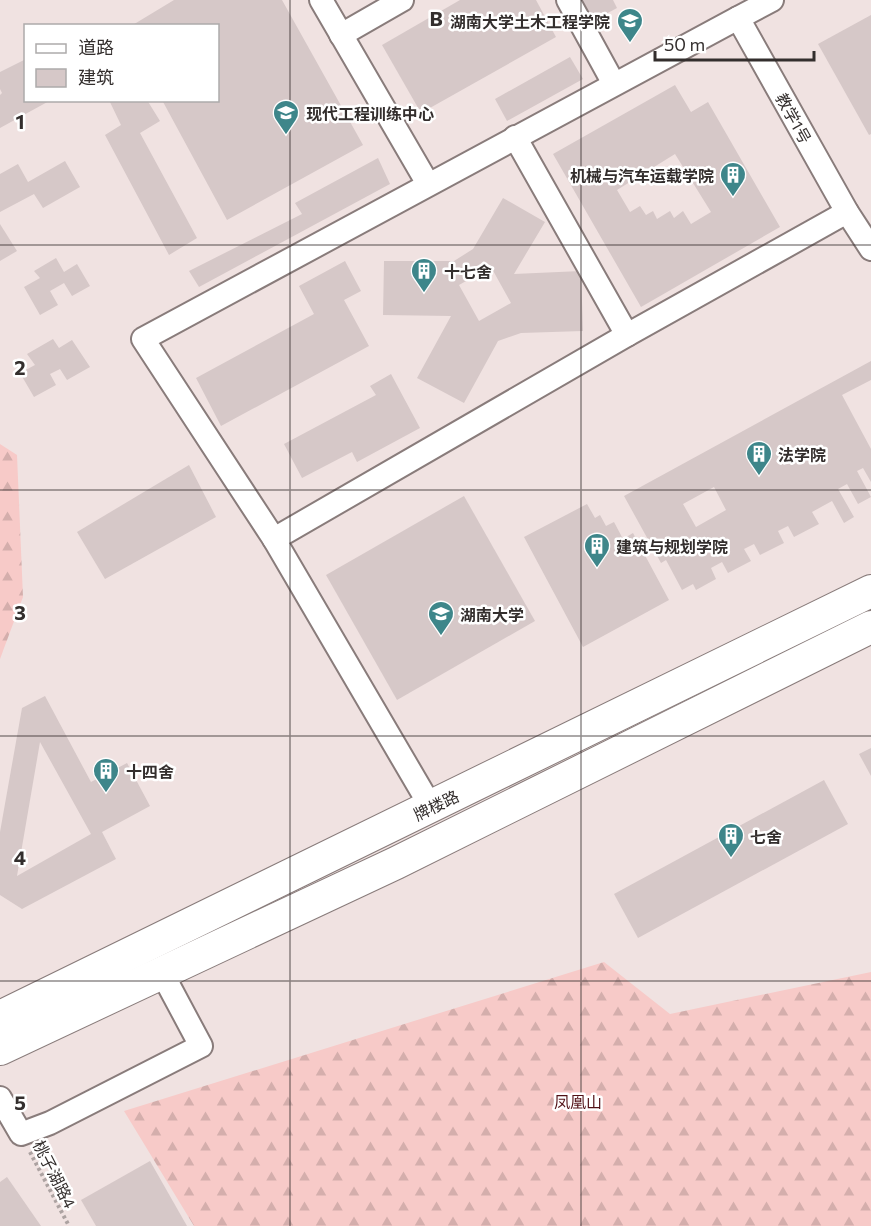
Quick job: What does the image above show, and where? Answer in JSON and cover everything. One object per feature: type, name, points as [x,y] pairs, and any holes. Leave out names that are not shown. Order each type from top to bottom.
[{"type":"main road","name":"牌楼路","points":[[0,1017],[871,591]]},
{"type":"main road","name":"牌楼路","points":[[0,1049],[396,863],[871,627]]},
{"type":"street","points":[[321,0],[428,184]]},
{"type":"street","points":[[341,35],[402,0]]},
{"type":"street","points":[[568,0],[614,84]]},
{"type":"street","points":[[431,807],[274,539],[143,339],[772,0]]},
{"type":"street","name":"教学1号","points":[[738,18],[847,212],[871,249]]},
{"type":"street","points":[[516,137],[627,335]]},
{"type":"street","points":[[274,539],[627,335],[847,212]]},
{"type":"street","points":[[0,1098],[21,1134],[50,1123],[201,1046],[162,973]]},
{"type":"path","name":"桃子湖路4","points":[[21,1134],[69,1226]]},
{"type":"green space","points":[[0,444],[17,455],[23,597],[0,659]]},
{"type":"green space","name":"凤凰山","points":[[604,962],[670,1014],[871,972],[871,1226],[194,1226],[124,1111]]},
{"type":"building","points":[[174,0],[282,0],[363,145],[227,220],[163,102],[219,102],[219,24],[134,24]]},
{"type":"building","points":[[460,0],[536,0],[556,37],[421,113],[382,45]]},
{"type":"building","points":[[579,0],[613,0],[617,8],[591,22]]},
{"type":"building","points":[[871,15],[871,134],[869,135],[818,44]]},
{"type":"building","points":[[570,57],[583,79],[507,121],[495,99]]},
{"type":"building","points":[[24,60],[24,102],[47,102],[0,128],[0,95],[2,93],[0,72]]},
{"type":"building","name":"机械与汽车运载学院","points":[[675,85],[691,112],[708,102],[780,227],[641,307],[553,154]],"holes":[[[675,154],[711,212],[691,224],[683,211],[674,218],[670,211],[657,219],[653,211],[646,215],[640,206],[630,212],[617,190]]]},
{"type":"building","points":[[110,102],[148,102],[160,121],[140,133],[197,238],[169,255],[105,135],[121,125]]},
{"type":"building","points":[[378,158],[390,184],[199,287],[189,271],[302,214],[295,203]]},
{"type":"building","points":[[65,161],[80,187],[43,208],[34,194],[0,212],[0,174],[18,164],[28,182]]},
{"type":"building","name":"十七舍","points":[[503,198],[545,222],[514,274],[581,271],[583,331],[521,333],[498,341],[464,403],[417,378],[451,316],[383,315],[384,261],[454,261],[473,249]],"holes":[[[491,267],[511,303],[479,321],[459,285]]]},
{"type":"building","points":[[0,224],[17,251],[0,261]]},
{"type":"building","points":[[56,258],[64,272],[77,264],[90,286],[72,296],[64,283],[50,291],[58,305],[40,315],[24,287],[40,278],[34,271]]},
{"type":"building","points":[[345,261],[361,291],[344,300],[369,346],[221,426],[196,378],[314,314],[299,286]]},
{"type":"building","points":[[53,339],[59,348],[72,340],[90,367],[67,380],[60,369],[50,374],[56,385],[34,397],[20,373],[35,365],[27,354]]},
{"type":"building","name":"法学院","points":[[871,361],[871,380],[842,395],[871,449],[871,482],[863,468],[857,471],[871,497],[858,504],[847,484],[838,489],[854,517],[844,523],[832,501],[812,512],[819,524],[794,537],[788,526],[778,531],[784,543],[760,555],[754,544],[744,549],[751,561],[728,573],[722,562],[711,568],[716,579],[696,590],[693,584],[682,590],[666,560],[661,563],[624,496]],"holes":[[[714,487],[726,510],[696,527],[683,504]]]},
{"type":"building","points":[[391,374],[420,428],[357,462],[352,452],[302,478],[284,444],[376,395],[370,386]]},
{"type":"building","points":[[189,465],[216,517],[105,579],[77,532]]},
{"type":"building","points":[[464,496],[535,621],[397,700],[326,575]]},
{"type":"building","name":"建筑与规划学院","points":[[587,504],[595,518],[600,515],[606,526],[614,522],[623,539],[633,533],[669,600],[583,647],[524,537]]},
{"type":"building","name":"十四舍","points":[[45,696],[91,782],[127,763],[150,806],[102,832],[116,859],[22,909],[0,895],[0,832],[22,708]],"holes":[[[40,742],[91,834],[17,876]]]},
{"type":"building","points":[[871,748],[871,776],[859,754]]},
{"type":"building","name":"七舍","points":[[824,780],[848,824],[638,938],[614,894]]},
{"type":"building","points":[[150,1161],[187,1226],[96,1226],[81,1200]]},
{"type":"building","points":[[7,1177],[41,1226],[0,1226],[0,1182]]},
{"type":"place","name":"湖南大学土木工程学院","points":[[630,44]]},
{"type":"place","name":"现代工程训练中心","points":[[286,136]]},
{"type":"place","name":"机械与汽车运载学院","points":[[733,198]]},
{"type":"place","name":"十七舍","points":[[424,294]]},
{"type":"place","name":"法学院","points":[[759,477]]},
{"type":"place","name":"建筑与规划学院","points":[[597,569]]},
{"type":"place","name":"湖南大学","points":[[441,637]]},
{"type":"place","name":"十四舍","points":[[106,794]]},
{"type":"place","name":"七舍","points":[[731,859]]}]
